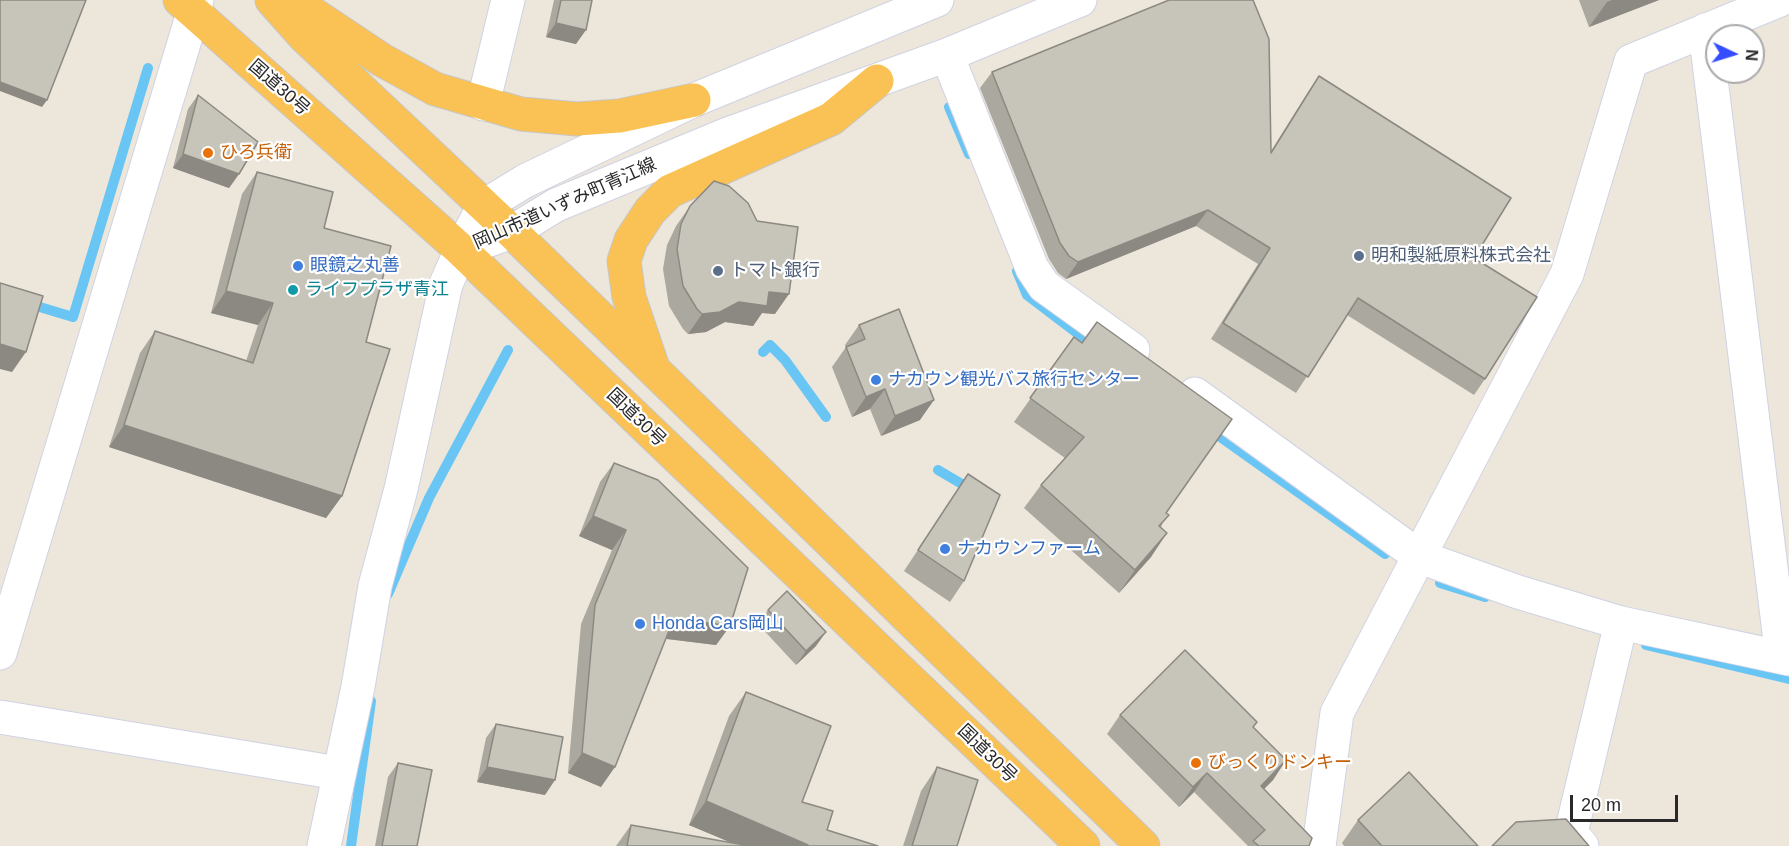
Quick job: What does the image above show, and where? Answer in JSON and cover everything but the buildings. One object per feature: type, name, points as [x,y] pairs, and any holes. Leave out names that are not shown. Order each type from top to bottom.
[{"type":"highway","points":[[272,0],[305,37],[512,232],[1143,846]]},
{"type":"highway","points":[[292,0],[382,60],[435,89],[521,114],[577,119],[619,116],[694,100]]},
{"type":"highway","name":"国道30号","points":[[190,4],[460,250],[1083,846]]},
{"type":"highway","points":[[654,372],[629,297],[624,261],[631,240],[650,211],[670,191],[831,119],[877,81]]},
{"type":"street","points":[[483,104],[508,0]]},
{"type":"street","name":"岡山市道いずみ町青江線","points":[[460,250],[484,206],[525,181],[694,100],[937,0]]},
{"type":"street","name":"岡山市道いずみ町青江線","points":[[460,250],[512,232],[556,205],[728,134],[947,55],[1080,0]]},
{"type":"street","points":[[1721,24],[1780,0]]},
{"type":"street","points":[[0,653],[190,4]]},
{"type":"street","points":[[1319,846],[1337,713],[1567,274],[1631,61],[1705,30]]},
{"type":"street","points":[[947,55],[1032,268],[1044,286],[1420,556],[1518,592],[1621,623],[1785,658],[1713,84]]},
{"type":"street","points":[[324,846],[358,687],[375,586],[401,489],[446,284],[460,250]]},
{"type":"street","points":[[1582,846],[1571,833],[1621,623]]},
{"type":"street","points":[[0,717],[338,773]]},
{"type":"waterway","points":[[0,295],[73,317],[148,68]]},
{"type":"waterway","points":[[949,107],[969,154]]},
{"type":"waterway","points":[[1017,271],[1027,295],[1094,346]]},
{"type":"waterway","points":[[763,352],[770,345],[785,360],[826,417]]},
{"type":"waterway","points":[[388,594],[429,498],[508,350]]},
{"type":"waterway","points":[[1209,429],[1385,554]]},
{"type":"waterway","points":[[938,470],[972,490]]},
{"type":"waterway","points":[[1440,583],[1485,597]]},
{"type":"waterway","points":[[1646,645],[1789,679]]},
{"type":"waterway","points":[[351,846],[371,701]]},
{"type":"place","name":"ひろ兵衛","points":[[208,153]]},
{"type":"place","name":"明和製紙原料株式会社","points":[[1359,256]]},
{"type":"place","name":"眼鏡之丸善","points":[[298,266]]},
{"type":"place","name":"トマト銀行","points":[[718,271]]},
{"type":"place","name":"ライフプラザ青江","points":[[293,290]]},
{"type":"place","name":"ナカウン観光バス旅行センター","points":[[876,380]]},
{"type":"place","name":"ナカウンファーム","points":[[945,549]]},
{"type":"place","name":"Honda Cars岡山","points":[[640,624]]},
{"type":"place","name":"びっくりドンキー","points":[[1196,763]]}]
